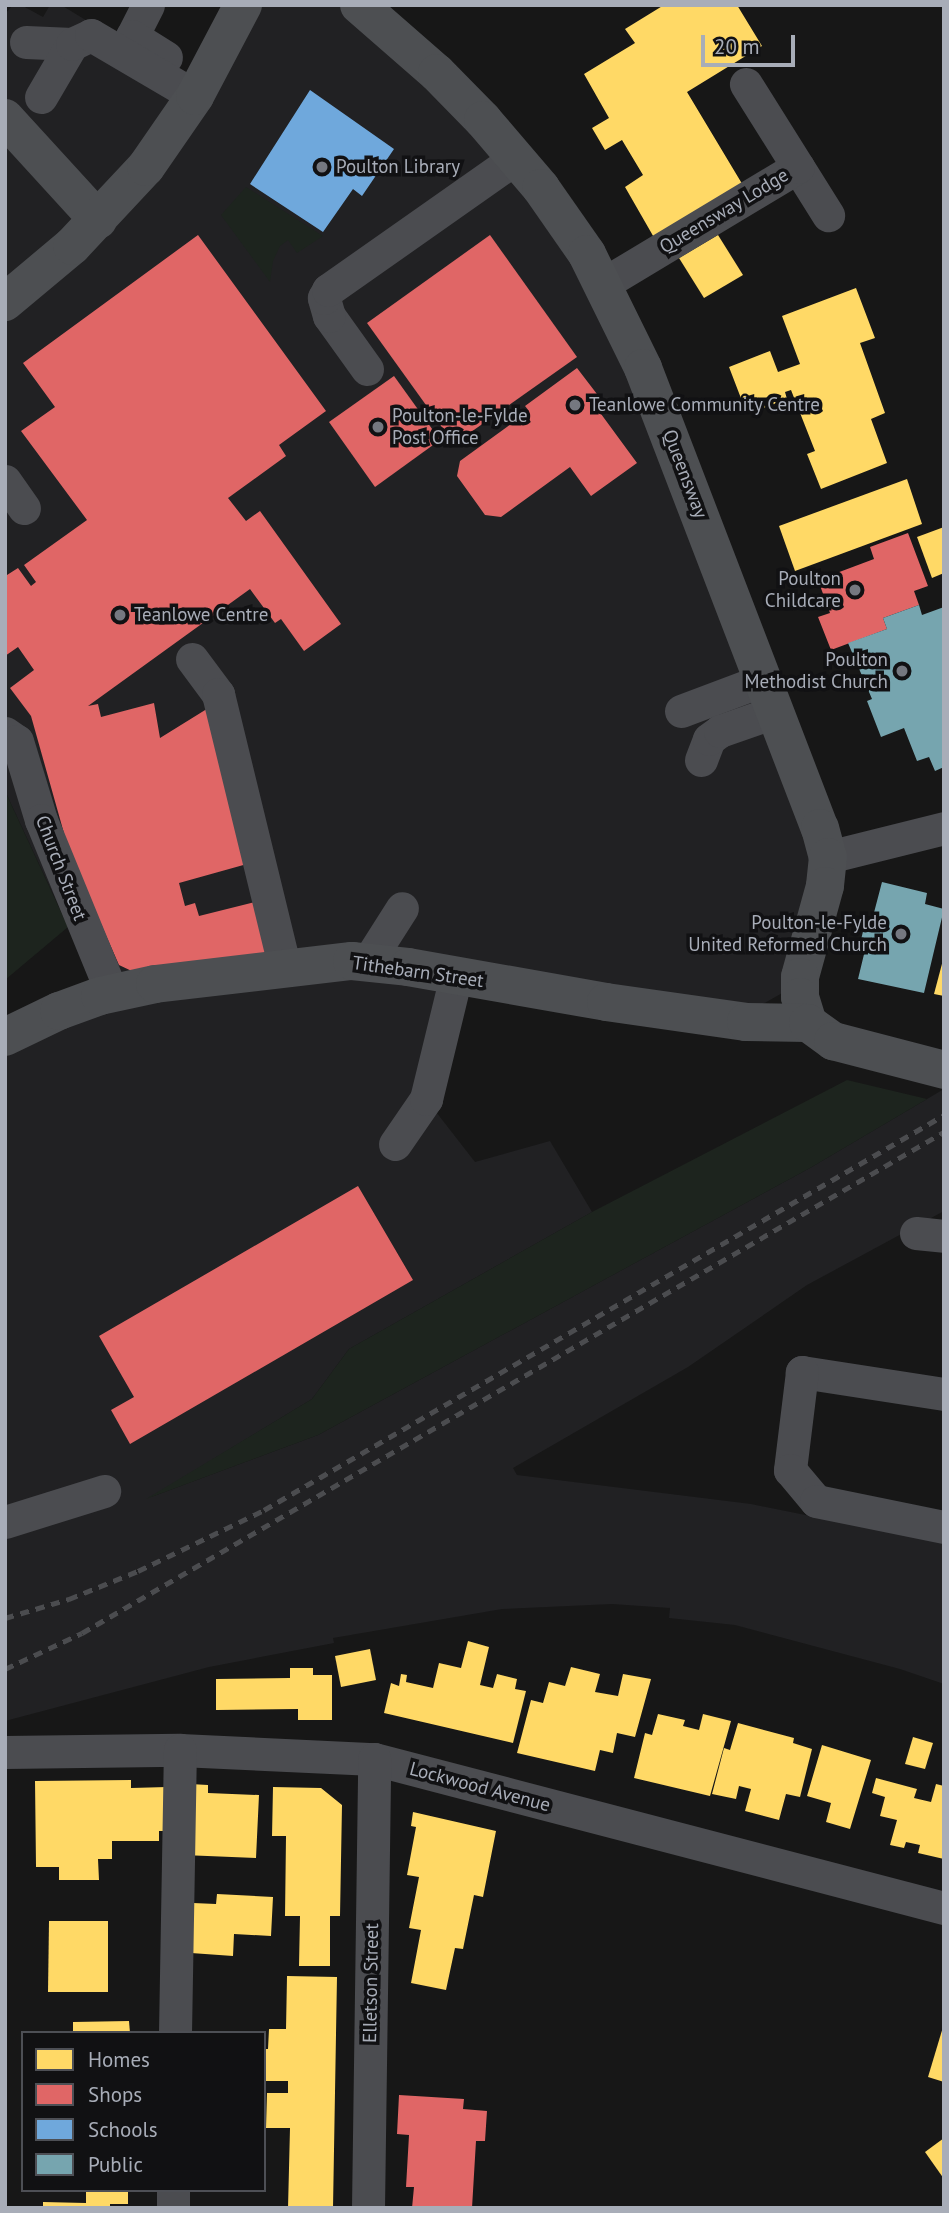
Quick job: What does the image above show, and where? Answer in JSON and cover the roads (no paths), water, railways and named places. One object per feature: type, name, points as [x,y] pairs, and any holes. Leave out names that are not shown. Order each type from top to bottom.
[{"type":"main road","points":[[5,302],[72,246],[146,167],[200,88],[243,5]]},
{"type":"main road","name":"Queensway","points":[[359,5],[437,73],[516,158],[569,226],[603,284],[643,368],[820,828],[828,857],[825,886],[800,977],[800,997],[808,1023]]},
{"type":"main road","points":[[5,118],[98,220]]},
{"type":"main road","name":"Tithebarn Street","points":[[5,1037],[58,1011],[112,993],[155,984],[285,968],[368,963],[408,967],[606,1002],[746,1022],[783,1020],[808,1023],[833,1041],[944,1070]]},
{"type":"main road","name":"Tithebarn Street","points":[[724,1017],[774,1000],[800,977]]},
{"type":"street","points":[[148,5],[132,36],[200,88]]},
{"type":"street","points":[[26,42],[72,44],[91,34],[200,88]]},
{"type":"street","points":[[41,97],[72,44]]},
{"type":"street","name":"Queensway Lodge","points":[[603,284],[797,167],[746,84]]},
{"type":"street","points":[[367,369],[329,316],[324,298],[328,290],[516,158]]},
{"type":"street","points":[[797,167],[828,215]]},
{"type":"street","points":[[5,481],[24,508]]},
{"type":"street","points":[[191,659],[218,694],[285,968]]},
{"type":"street","points":[[681,711],[768,696]]},
{"type":"street","points":[[701,760],[709,739],[768,696]]},
{"type":"street","name":"Church Street","points":[[11,737],[41,820],[112,993]]},
{"type":"street","points":[[828,857],[944,828]]},
{"type":"street","points":[[368,963],[402,908],[408,967]]},
{"type":"street","points":[[395,1144],[426,1099],[449,1015],[456,976]]},
{"type":"street","points":[[944,1394],[802,1372],[790,1471],[816,1501],[944,1527]]},
{"type":"street","points":[[5,1522],[104,1491]]},
{"type":"street","points":[[175,2031],[180,1749]]},
{"type":"street","name":"Lockwood Avenue","points":[[5,1752],[180,1749],[374,1759],[944,1908]]},
{"type":"street","name":"Elletson Street","points":[[368,2208],[374,1759]]},
{"type":"railway","points":[[5,1618],[69,1599],[138,1571],[264,1510],[944,1115]]},
{"type":"railway","points":[[5,1669],[82,1633],[944,1132]]},
{"type":"place","name":"Poulton Library","points":[[322,167]]},
{"type":"place","name":"Teanlowe Community Centre","points":[[575,405]]},
{"type":"place","name":"Poulton-le-Fylde Post Office","points":[[378,427]]},
{"type":"place","name":"Poulton Childcare","points":[[855,590]]},
{"type":"place","name":"Teanlowe Centre","points":[[120,615]]},
{"type":"place","name":"Poulton Methodist Church","points":[[902,671]]},
{"type":"place","name":"Poulton-le-Fylde United Reformed Church","points":[[901,934]]}]
